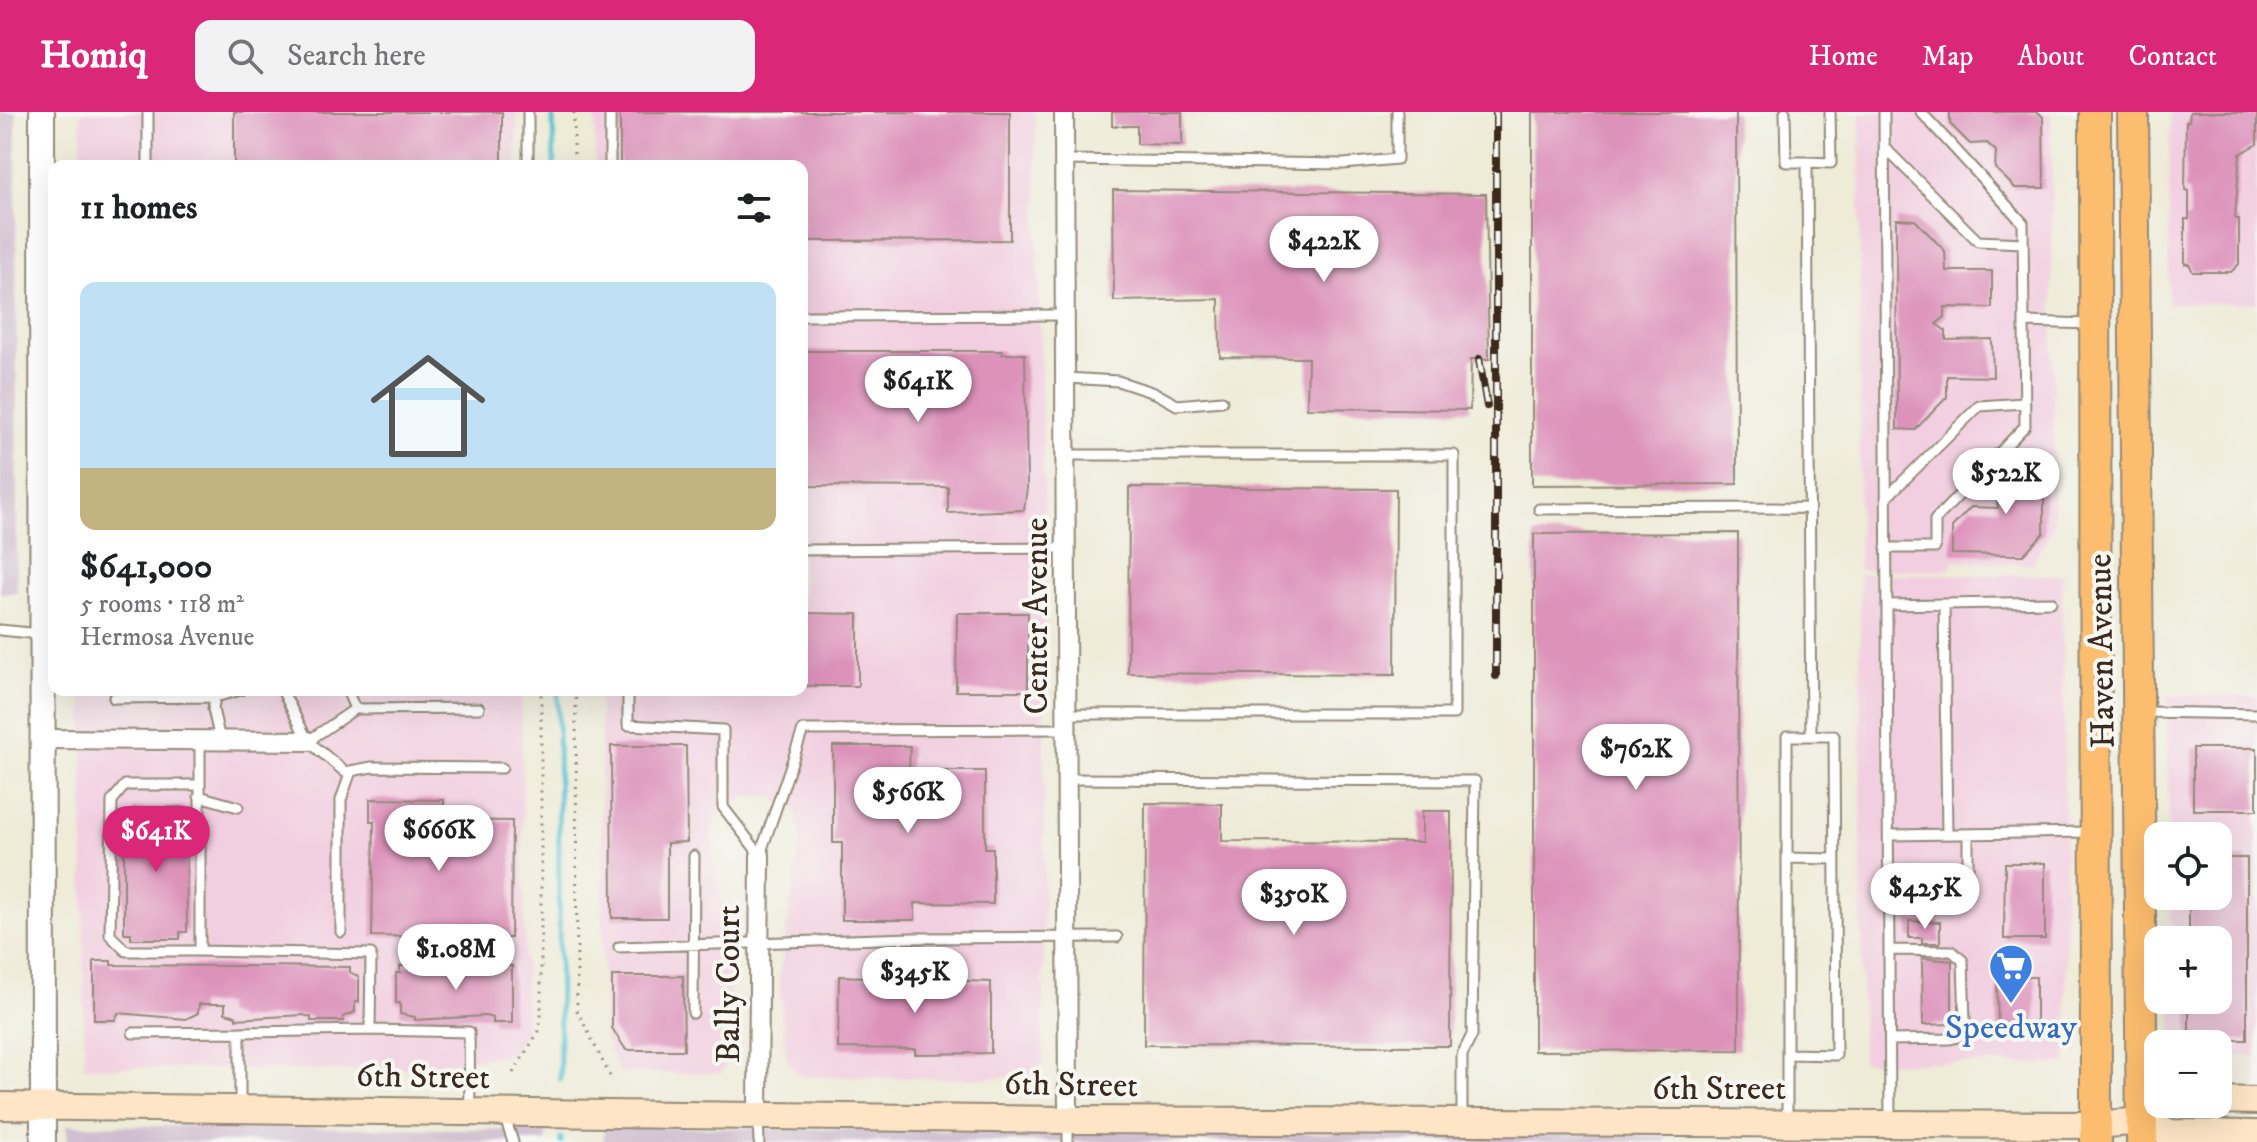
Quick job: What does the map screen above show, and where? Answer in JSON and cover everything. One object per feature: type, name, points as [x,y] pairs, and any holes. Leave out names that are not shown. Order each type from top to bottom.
[{"type":"main road","name":"Haven Avenue","points":[[2095,112],[2096,1134]]},
{"type":"main road","name":"Haven Avenue","points":[[2133,112],[2139,712],[2149,1122]]},
{"type":"main road","points":[[2232,1100],[2257,1101]]},
{"type":"main road","name":"6th Street","points":[[0,1106],[758,1113],[1068,1131],[1462,1122],[1550,1127],[1890,1124],[2096,1134],[2149,1122],[2168,1133],[2257,1134]]},
{"type":"street","points":[[42,112],[48,445]]},
{"type":"street","name":"Center Avenue","points":[[1064,112],[1068,1131]]},
{"type":"street","points":[[43,1142],[44,634],[48,528]]},
{"type":"street","points":[[45,739],[308,741]]},
{"type":"street","name":"Bally Court","points":[[758,1113],[760,855]]},
{"type":"lane","points":[[148,112],[148,160]]},
{"type":"lane","points":[[528,112],[528,160]]},
{"type":"lane","points":[[610,112],[610,160]]},
{"type":"lane","points":[[1065,160],[1343,164],[1397,159],[1397,112]]},
{"type":"lane","points":[[1785,112],[1786,162],[1831,163],[1830,112]]},
{"type":"lane","points":[[1884,112],[1890,1124]]},
{"type":"lane","points":[[1886,548],[1935,548],[1935,520],[2025,426],[2023,223],[1921,112]]},
{"type":"lane","points":[[1886,149],[1978,241],[2023,243]]},
{"type":"lane","points":[[1807,162],[1811,736]]},
{"type":"lane","points":[[808,316],[1066,315]]},
{"type":"lane","points":[[2024,322],[2094,324]]},
{"type":"lane","points":[[1066,378],[1118,381],[1157,394],[1177,405],[1222,401]]},
{"type":"lane","points":[[1886,498],[1979,406],[2024,403]]},
{"type":"lane","points":[[760,855],[803,730],[1067,721],[1454,714],[1454,455],[1066,455]]},
{"type":"lane","points":[[1539,509],[1809,508]]},
{"type":"lane","points":[[808,550],[1066,548]]},
{"type":"lane","points":[[1887,605],[2051,602]]},
{"type":"lane","points":[[1944,604],[1947,834]]},
{"type":"lane","points":[[0,630],[44,634]]},
{"type":"lane","points":[[114,698],[219,696]]},
{"type":"lane","points":[[285,696],[308,741],[345,772],[372,767],[502,768]]},
{"type":"lane","points":[[350,696],[355,709]]},
{"type":"lane","points":[[628,696],[628,725],[723,730],[723,807],[760,855]]},
{"type":"lane","points":[[215,697],[213,709],[220,740]]},
{"type":"lane","points":[[308,741],[355,709],[479,708]]},
{"type":"lane","points":[[2139,712],[2257,714]]},
{"type":"lane","points":[[1787,1127],[1787,736],[1834,736],[1836,1055],[1789,1054]]},
{"type":"lane","points":[[200,740],[200,951]]},
{"type":"lane","points":[[341,932],[341,800],[351,771]]},
{"type":"lane","points":[[1067,779],[1475,781],[1472,1035],[1462,1055],[1462,1122]]},
{"type":"lane","points":[[199,785],[125,785],[112,801],[110,935],[126,951],[371,954],[370,1030]]},
{"type":"lane","points":[[199,796],[238,807]]},
{"type":"lane","points":[[1889,835],[2095,832]]},
{"type":"lane","points":[[1889,897],[1968,895],[1968,834]]},
{"type":"lane","points":[[693,1013],[694,856]]},
{"type":"lane","points":[[1788,858],[1835,859]]},
{"type":"lane","points":[[619,947],[1117,937]]},
{"type":"lane","points":[[1890,950],[1952,951],[1960,955],[1963,961],[1965,1022],[1963,1031],[1950,1039],[1890,1040]]},
{"type":"lane","points":[[240,1032],[240,1108]]},
{"type":"lane","points":[[133,1033],[469,1032],[470,1112]]},
{"type":"lane","points":[[503,1112],[513,1142]]},
{"type":"lane","points":[[758,1113],[759,1142]]},
{"type":"path","points":[[574,112],[574,160]]},
{"type":"path","points":[[513,1073],[539,1031],[541,1016],[541,696]]},
{"type":"path","points":[[576,696],[577,1010],[611,1078]]},
{"type":"shaded area","points":[[0,112],[16,112],[17,593],[0,593]]},
{"type":"shaded area","points":[[81,112],[517,112],[517,160],[81,160]]},
{"type":"shaded area","points":[[595,112],[1035,112],[1045,535],[1043,1061],[1033,1076],[967,1079],[799,1076],[786,1057],[779,980],[801,837],[796,811],[770,796],[746,797],[720,812],[711,832],[717,877],[730,925],[729,1055],[722,1073],[620,1073],[604,1037],[600,696],[808,696],[808,160],[595,160]]},
{"type":"shaded area","points":[[1860,112],[2047,112],[2051,116],[2054,524],[2032,564],[1954,561],[1948,570],[1859,570]]},
{"type":"shaded area","points":[[2170,112],[2257,112],[2257,303],[2168,303]]},
{"type":"shaded area","points":[[1860,574],[2062,575],[2067,1064],[1862,1062]]},
{"type":"shaded area","points":[[83,696],[521,696],[526,1032],[507,1055],[387,1071],[84,1067]]},
{"type":"shaded area","points":[[2167,696],[2257,696],[2257,1056],[2232,1056],[2232,1030],[2173,1030],[2172,1014],[2232,1014],[2232,926],[2171,926],[2170,910],[2232,910],[2232,822],[2169,822]]},
{"type":"shaded area","points":[[67,1125],[546,1130],[546,1142],[67,1142]]},
{"type":"shaded area","points":[[604,1127],[1665,1136],[1665,1142],[604,1142]]},
{"type":"building","points":[[234,112],[502,112],[502,160],[234,160]]},
{"type":"building","points":[[620,112],[1010,112],[1010,240],[808,241],[808,160],[620,160]]},
{"type":"building","points":[[1112,112],[1182,112],[1182,145],[1137,144],[1137,126],[1112,126]]},
{"type":"building","points":[[1532,112],[1736,112],[1737,484],[1532,485]]},
{"type":"building","points":[[1950,112],[2038,112],[2043,117],[2044,188],[2015,188],[1995,168],[1996,151],[1987,143],[1970,144],[1950,124]]},
{"type":"building","points":[[2190,112],[2257,112],[2257,144],[2240,154],[2235,219],[2239,219],[2239,264],[2231,272],[2193,272],[2189,264],[2185,264],[2185,219],[2189,219],[2189,191],[2185,190],[2186,121],[2189,121]]},
{"type":"building","points":[[1113,190],[1486,194],[1489,359],[1471,359],[1470,410],[1307,408],[1308,358],[1220,357],[1219,299],[1114,301]]},
{"type":"building","points":[[1896,219],[1915,220],[1945,251],[1946,271],[1992,271],[1992,308],[1945,307],[1945,317],[1936,324],[1946,331],[1946,340],[1992,339],[1993,377],[1947,376],[1947,397],[1915,430],[1897,429]]},
{"type":"building","points":[[808,351],[1002,351],[1002,354],[1025,354],[1027,488],[1024,510],[948,513],[948,487],[808,486]]},
{"type":"building","points":[[2017,461],[2044,461],[2044,533],[2023,555],[1952,554],[1952,527],[1971,507],[1998,508],[1996,482]]},
{"type":"building","points":[[1129,487],[1396,489],[1395,675],[1128,673]]},
{"type":"building","points":[[1738,533],[1739,1050],[1534,1051],[1534,534]]},
{"type":"building","points":[[808,613],[858,614],[858,686],[808,686]]},
{"type":"building","points":[[957,613],[1028,613],[1028,691],[956,691]]},
{"type":"building","points":[[611,746],[686,746],[687,842],[667,843],[667,918],[612,918]]},
{"type":"building","points":[[833,746],[910,746],[909,771],[985,771],[985,848],[993,848],[993,904],[915,903],[915,920],[842,920],[842,843],[833,843]]},
{"type":"building","points":[[2193,748],[2257,748],[2257,810],[2193,810]]},
{"type":"building","points":[[370,799],[444,800],[444,820],[512,821],[511,938],[372,936],[374,821],[370,821]]},
{"type":"building","points":[[1145,803],[1222,804],[1222,841],[1422,842],[1422,811],[1451,811],[1450,1046],[1144,1045]]},
{"type":"building","points":[[182,807],[186,810],[187,932],[180,932],[180,939],[131,939],[131,933],[124,933],[124,816],[133,816],[133,809]]},
{"type":"building","points":[[2232,858],[2247,858],[2247,1040],[2232,1040],[2232,1030],[2189,1030],[2189,1014],[2232,1014],[2232,926],[2189,926],[2189,910],[2232,910]]},
{"type":"building","points":[[2005,863],[2045,863],[2045,939],[2004,939]]},
{"type":"building","points":[[1909,921],[1940,922],[1940,943],[1922,943],[1922,938],[1909,938]]},
{"type":"building","points":[[1922,958],[1952,961],[1952,1024],[1923,1025]]},
{"type":"building","points":[[94,961],[111,961],[111,965],[350,967],[350,972],[359,977],[359,1002],[355,1002],[355,1012],[343,1017],[343,1021],[311,1021],[311,1017],[303,1015],[236,1019],[236,1016],[225,1013],[225,1004],[199,1004],[198,1013],[186,1019],[118,1013],[115,1020],[94,1020]]},
{"type":"building","points":[[400,966],[512,966],[512,1023],[493,1023],[493,1018],[485,1016],[415,1020],[415,1017],[400,1014],[400,1003],[396,1003],[396,973],[400,973]]},
{"type":"building","points":[[612,976],[683,976],[684,1050],[626,1050],[612,1028]]},
{"type":"building","points":[[839,976],[991,982],[991,1053],[915,1054],[915,1049],[838,1048]]},
{"type":"building","points":[[1997,977],[2036,977],[2036,1036],[1998,1036]]},
{"type":"waterway","points":[[553,112],[554,160]]},
{"type":"waterway","points":[[558,696],[560,1079]]},
{"type":"railway","points":[[1496,112],[1496,676]]},
{"type":"railway","points":[[1479,359],[1487,406]]},
{"type":"place","name":"Speedway","points":[[2011,1005]]}]
